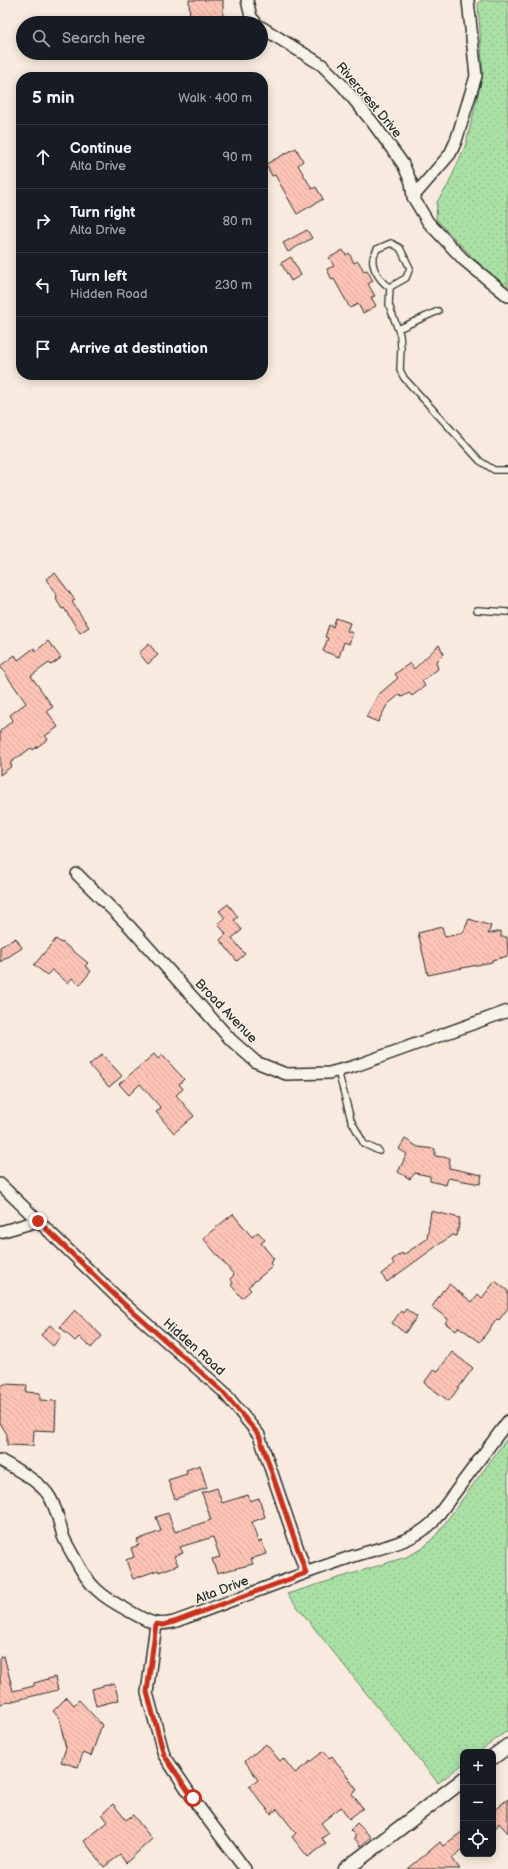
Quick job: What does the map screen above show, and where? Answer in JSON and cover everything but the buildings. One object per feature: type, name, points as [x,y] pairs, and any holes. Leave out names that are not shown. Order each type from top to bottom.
[{"type":"street","points":[[247,0],[251,16]]},
{"type":"street","points":[[412,197],[450,154],[456,141],[476,76],[468,0]]},
{"type":"street","name":"Rivercrest Drive","points":[[268,31],[322,65],[343,86],[374,123],[403,164],[411,182],[412,197],[428,222],[464,260],[508,296]]},
{"type":"street","name":"Broad Avenue","points":[[78,874],[130,927],[231,1040],[256,1062],[286,1074],[329,1073],[338,1071],[508,1011]]},
{"type":"street","name":"Hidden Road","points":[[0,1184],[123,1303],[222,1391],[259,1435],[306,1573]]},
{"type":"street","points":[[0,1232],[38,1221]]},
{"type":"street","name":"Alta Drive","points":[[156,1624],[163,1625],[174,1622],[348,1557],[409,1539],[424,1532],[508,1421]]},
{"type":"street","points":[[0,1460],[40,1486],[48,1494],[58,1517],[64,1537],[85,1577],[94,1589],[110,1602],[156,1624],[147,1692],[164,1755],[198,1806],[245,1869]]},
{"type":"street","points":[[496,1755],[508,1746]]},
{"type":"street","points":[[346,1869],[460,1782]]},
{"type":"lane","points":[[390,243],[400,248],[410,268],[406,278],[390,287],[385,285],[373,266],[373,258],[377,249],[390,243]]},
{"type":"lane","points":[[390,287],[389,305],[398,329],[401,348],[400,370],[404,378],[480,461],[494,470],[508,470]]},
{"type":"lane","points":[[398,329],[438,311]]},
{"type":"lane","points":[[477,610],[508,612]]},
{"type":"lane","points":[[338,1071],[352,1120],[364,1144],[379,1150]]},
{"type":"green space","points":[[482,0],[508,0],[508,288],[473,258],[436,219],[437,202],[448,185],[466,144],[483,74],[478,3]]},
{"type":"green space","points":[[508,1437],[508,1730],[483,1749],[460,1749],[460,1766],[438,1783],[287,1594],[406,1557],[422,1549],[437,1534]]},
{"type":"route","points":[[38,1221],[123,1303],[222,1391],[259,1435],[306,1573],[174,1622],[163,1625],[156,1624],[147,1692],[164,1755],[193,1798]]}]
